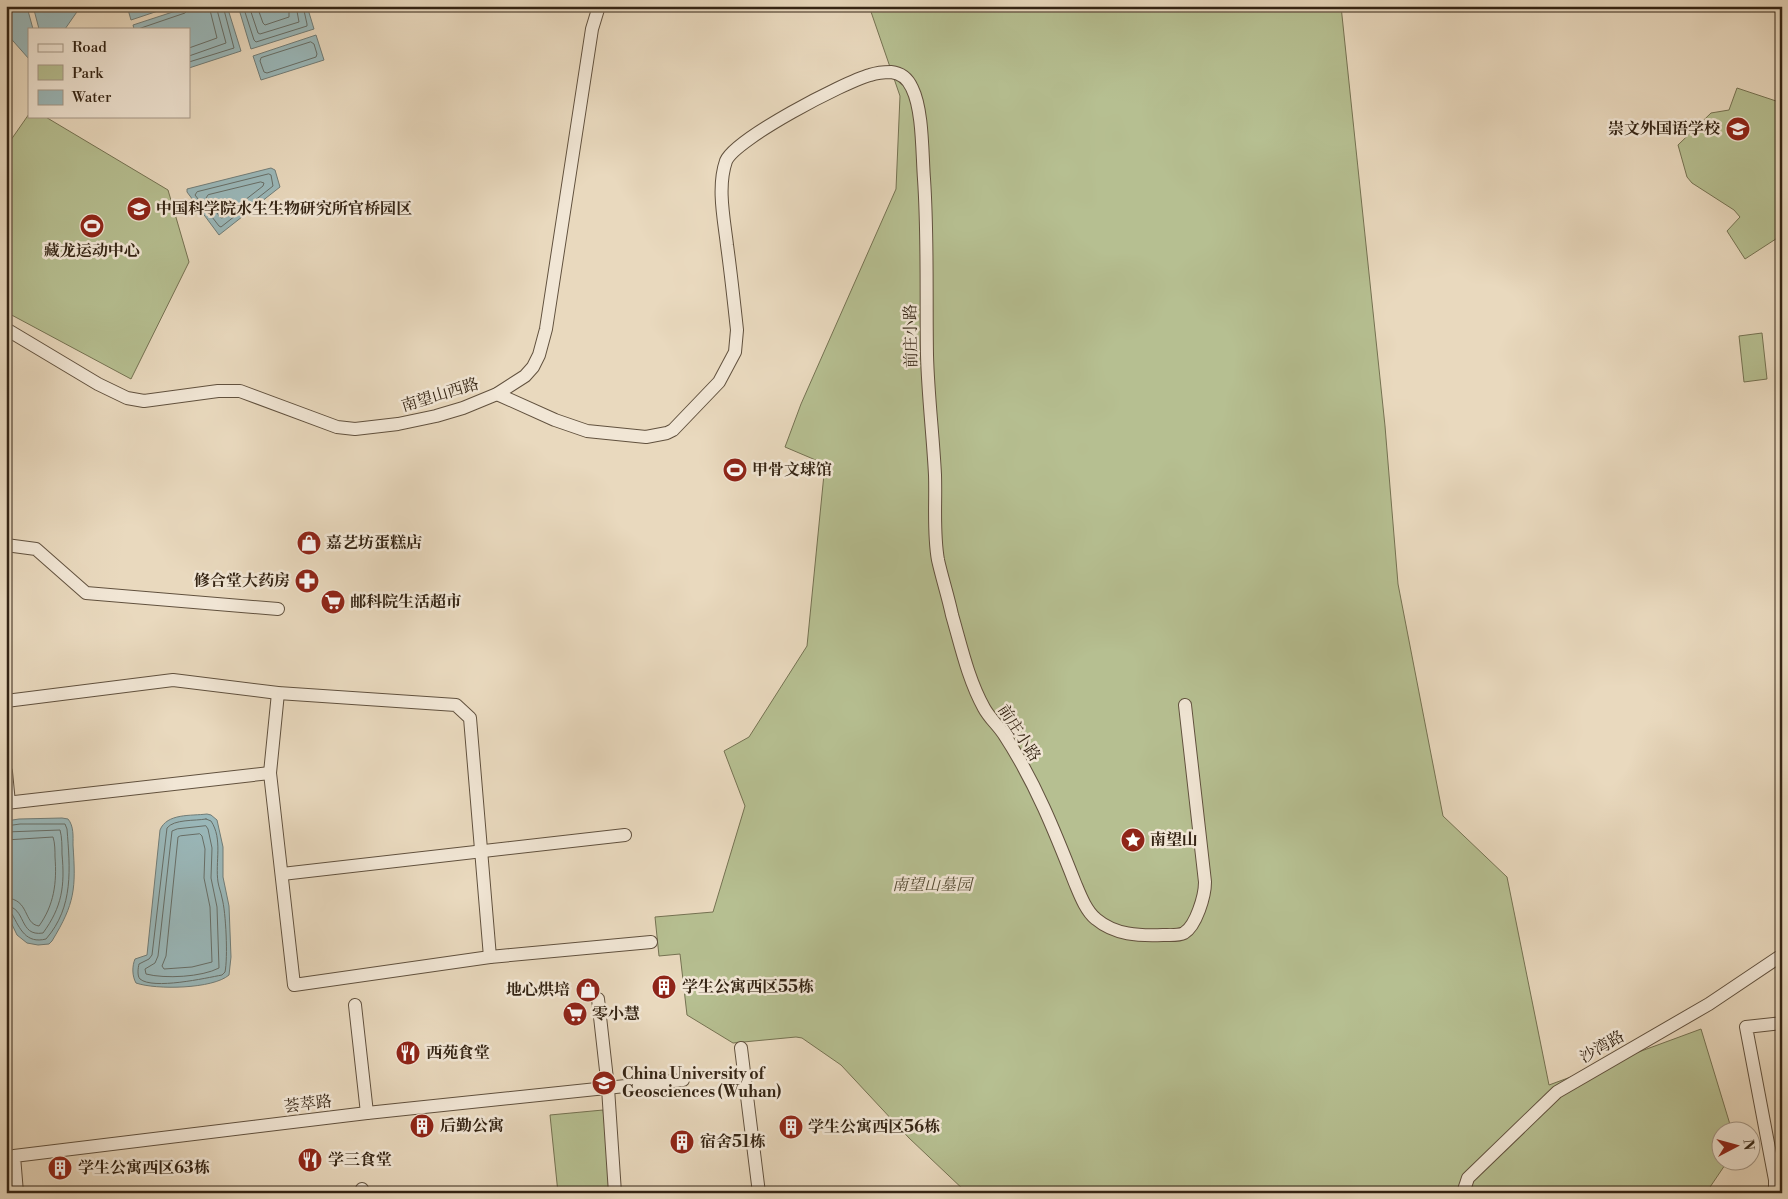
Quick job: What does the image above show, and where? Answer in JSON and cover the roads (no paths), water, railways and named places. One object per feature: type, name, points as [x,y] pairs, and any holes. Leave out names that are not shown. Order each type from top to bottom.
[{"type":"street","name":"南望山西路","points":[[6,329],[98,384],[115,393],[138,401],[218,391],[240,391],[337,427],[355,429],[398,424],[436,416],[463,408],[497,394],[525,376],[533,367],[539,355],[546,328],[592,29],[598,6]]},
{"type":"street","name":"前庄小路","points":[[497,394],[555,420],[597,433],[646,438],[673,430],[719,382],[735,352],[737,343],[738,330],[722,202],[724,169],[729,156],[742,144],[775,122],[852,81],[882,72],[899,74],[910,83],[919,114],[927,222],[927,355],[935,474],[938,558],[965,663],[979,698],[989,716],[1004,732],[1034,788],[1090,913],[1095,919],[1123,933],[1152,936],[1179,934],[1188,928],[1203,903],[1205,882],[1184,706]]},
{"type":"street","points":[[6,545],[36,549],[86,593],[278,609]]},
{"type":"street","points":[[6,701],[173,680],[278,693],[456,704],[470,718],[490,957]]},
{"type":"street","points":[[278,693],[270,773],[294,985],[490,957],[651,942]]},
{"type":"street","points":[[6,772],[8,803],[270,773]]},
{"type":"street","points":[[282,874],[626,835]]},
{"type":"street","name":"沙湾路","points":[[1463,1193],[1468,1178],[1557,1092],[1709,1004],[1782,955]]},
{"type":"street","points":[[598,999],[608,1088],[615,1193]]},
{"type":"street","points":[[356,1005],[367,1113]]},
{"type":"street","points":[[1776,1193],[1778,1176],[1746,1027],[1782,1023]]},
{"type":"street","points":[[741,1048],[759,1193]]},
{"type":"street","name":"荟萃路","points":[[17,1193],[14,1156],[367,1113],[683,1080]]},
{"type":"water","points":[[33,6],[81,6],[66,28],[39,28]]},
{"type":"water","points":[[127,6],[173,6],[131,20]]},
{"type":"water","points":[[191,6],[227,6],[241,51],[190,68],[190,28],[134,28],[133,25]]},
{"type":"water","points":[[238,6],[307,6],[314,29],[251,49]]},
{"type":"water","points":[[27,7],[33,28],[28,28],[28,58],[6,33],[6,14]]},
{"type":"water","points":[[316,35],[324,60],[261,80],[253,56]]},
{"type":"water","points":[[271,168],[275,170],[280,187],[219,235],[187,192],[187,189]]},
{"type":"water","points":[[207,814],[217,820],[223,847],[223,877],[229,906],[231,957],[229,975],[221,980],[198,986],[157,987],[136,983],[133,971],[135,959],[147,955],[160,830],[163,825],[174,818]]},
{"type":"water","points":[[68,819],[73,832],[74,885],[70,906],[60,928],[49,944],[27,943],[17,935],[7,914],[6,821]]},
{"type":"place","name":"崇文外国语学校","points":[[1738,129]]},
{"type":"place","name":"中国科学院水生生物研究所官桥园区","points":[[139,209]]},
{"type":"place","name":"藏龙运动中心","points":[[92,226]]},
{"type":"place","name":"甲骨文球馆","points":[[735,470]]},
{"type":"place","name":"嘉艺坊蛋糕店","points":[[309,543]]},
{"type":"place","name":"修合堂大药房","points":[[307,581]]},
{"type":"place","name":"邮科院生活超市","points":[[333,602]]},
{"type":"place","name":"南望山","points":[[1133,840]]},
{"type":"place","name":"学生公寓西区55栋","points":[[664,987]]},
{"type":"place","name":"地心烘培","points":[[588,990]]},
{"type":"place","name":"零小慧","points":[[575,1014]]},
{"type":"place","name":"西苑食堂","points":[[408,1053]]},
{"type":"place","name":"China University of Geosciences (Wuhan)","points":[[604,1083]]},
{"type":"place","name":"后勤公寓","points":[[422,1126]]},
{"type":"place","name":"学生公寓西区56栋","points":[[791,1127]]},
{"type":"place","name":"宿舍51栋","points":[[682,1142]]},
{"type":"place","name":"学三食堂","points":[[310,1160]]},
{"type":"place","name":"学生公寓西区63栋","points":[[60,1168]]},
{"type":"park label","name":"南望山墓园","points":[[932,885]]}]
